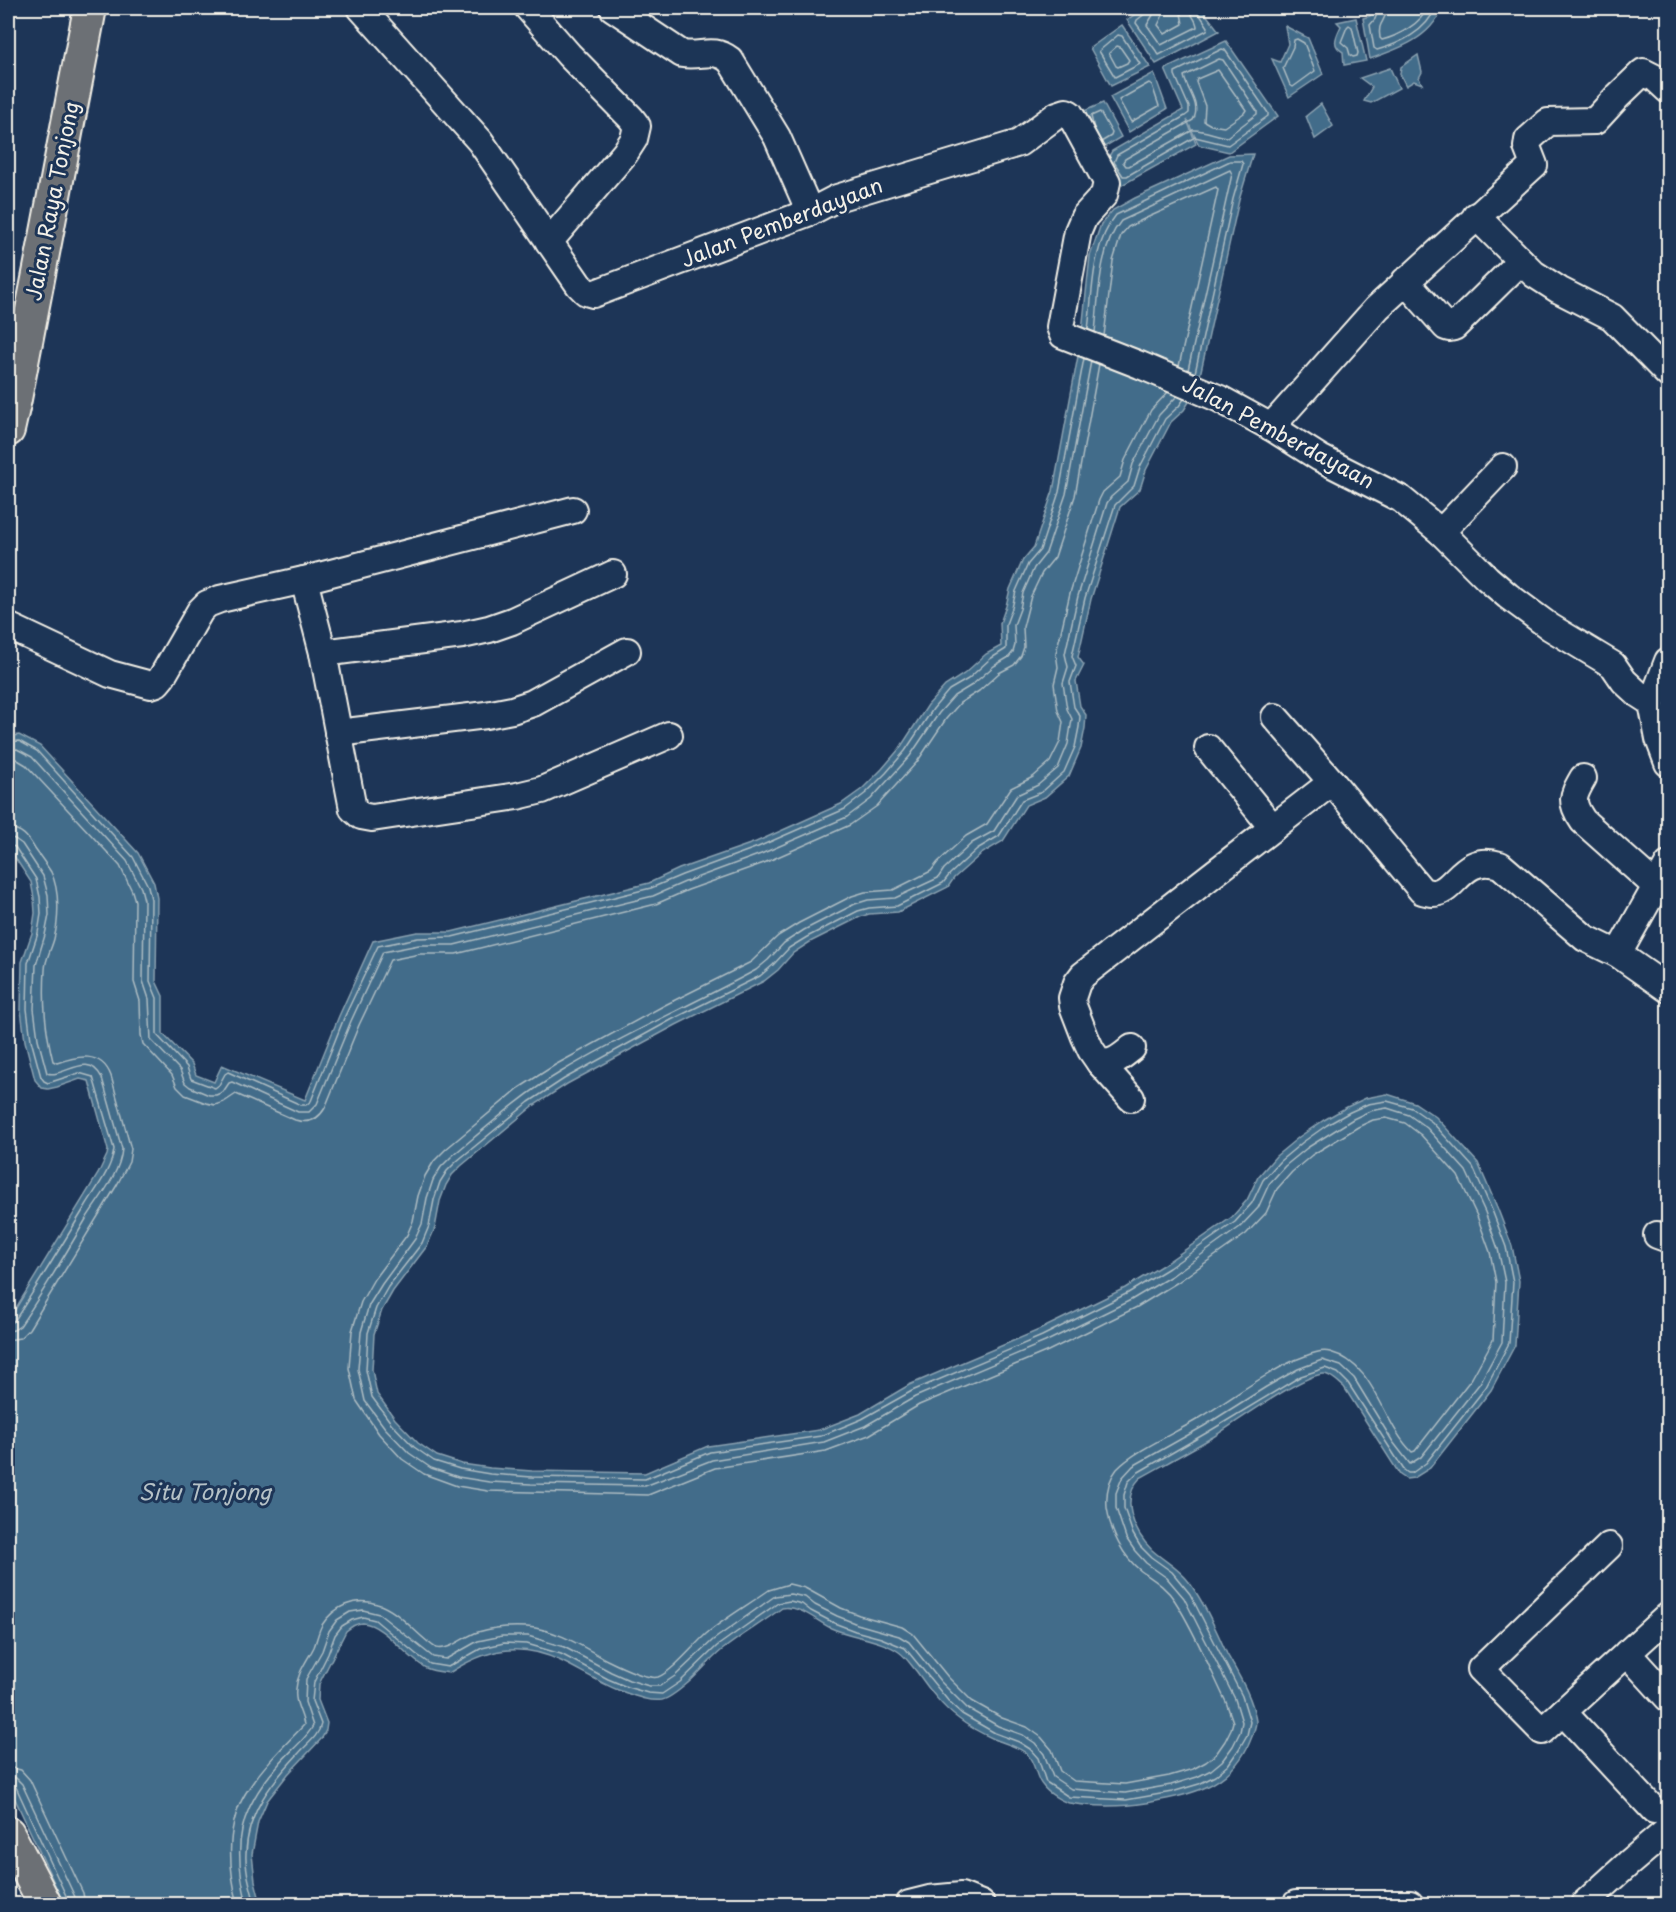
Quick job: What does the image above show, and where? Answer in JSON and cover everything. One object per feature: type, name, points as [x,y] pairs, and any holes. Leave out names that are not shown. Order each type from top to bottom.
[{"type":"main road","name":"Jalan Raya Tonjong","points":[[8,430],[90,8]]},
{"type":"main road","points":[[8,1833],[45,1905]]},
{"type":"street","name":"Jalan Pemberdayaan","points":[[361,8],[480,141],[579,285],[592,294],[810,212],[837,198],[1019,143],[1057,115],[1066,112],[1070,114],[1107,182],[1104,195],[1084,217],[1078,231],[1060,327],[1064,335],[1201,390],[1271,427],[1320,458],[1401,499],[1441,532],[1508,596],[1550,627],[1614,665],[1624,681],[1652,703]]},
{"type":"street","points":[[528,8],[636,126],[634,138],[625,153],[549,242]]},
{"type":"street","points":[[613,8],[682,54],[714,52],[730,60],[777,137],[810,212]]},
{"type":"street","points":[[1271,427],[1352,334],[1405,281],[1534,165],[1527,147],[1528,140],[1544,124],[1554,121],[1594,121],[1643,72],[1655,78],[1668,90]]},
{"type":"street","points":[[1476,216],[1546,283],[1612,317],[1668,374]]},
{"type":"street","points":[[1405,281],[1449,328],[1454,327],[1521,261]]},
{"type":"street","points":[[1441,532],[1503,467]]},
{"type":"street","points":[[8,626],[110,674],[151,685],[157,683],[162,677],[194,620],[207,604],[573,510]]},
{"type":"street","points":[[322,653],[462,635],[489,629],[512,621],[613,574]]},
{"type":"street","points":[[304,580],[322,653],[353,809],[356,814],[366,818],[542,790],[669,735]]},
{"type":"street","points":[[339,733],[512,710],[533,703],[627,651]]},
{"type":"street","points":[[1668,661],[1652,703],[1659,739],[1668,763]]},
{"type":"street","points":[[1275,717],[1422,891],[1433,893],[1441,891],[1469,867],[1479,862],[1500,865],[1585,938],[1618,954],[1668,989]]},
{"type":"street","points":[[1208,748],[1273,828]]},
{"type":"street","points":[[1583,778],[1573,798],[1574,808],[1583,821],[1663,876],[1618,954]]},
{"type":"street","points":[[1131,1098],[1091,1050],[1073,1006],[1073,992],[1083,975],[1332,782]]},
{"type":"street","points":[[1100,1063],[1116,1060],[1132,1048]]},
{"type":"street","points":[[1609,1546],[1481,1669],[1542,1731],[1668,1616]]},
{"type":"street","points":[[1627,1653],[1668,1698]]},
{"type":"street","points":[[1563,1712],[1661,1820],[1629,1863],[1592,1902]]},
{"type":"street","points":[[909,1905],[929,1899],[961,1896],[981,1905]]},
{"type":"street","points":[[1296,1905],[1410,1905]]},
{"type":"water","points":[[1144,8],[1201,8],[1219,31],[1156,64],[1127,20]]},
{"type":"water","points":[[1378,8],[1442,8],[1437,18],[1422,35],[1403,46],[1370,59],[1363,18],[1370,16],[1371,11]]},
{"type":"water","points":[[1356,18],[1366,61],[1344,65],[1343,52],[1336,44],[1336,37],[1341,26],[1337,22]]},
{"type":"water","points":[[1122,25],[1150,67],[1111,86],[1090,48]]},
{"type":"water","points":[[1285,26],[1308,38],[1323,74],[1289,97],[1272,59],[1280,62],[1288,44]]},
{"type":"water","points":[[1226,41],[1278,116],[1229,152],[1199,145],[1187,120],[1196,144],[1122,185],[1106,161],[1112,151],[1183,110],[1165,69]]},
{"type":"water","points":[[1418,55],[1422,72],[1419,78],[1422,84],[1414,81],[1406,86],[1400,74],[1401,67]]},
{"type":"water","points":[[1390,68],[1399,88],[1371,103],[1364,101],[1372,87],[1360,78]]},
{"type":"water","points":[[1154,73],[1167,109],[1129,132],[1110,97]]},
{"type":"water","points":[[1103,103],[1121,137],[1096,152],[1082,112]]},
{"type":"water","points":[[1321,104],[1333,126],[1315,139],[1306,116]]},
{"type":"water","name":"Situ Tonjong","points":[[1253,154],[1239,200],[1197,389],[1184,410],[1171,422],[1146,470],[1140,489],[1120,507],[1091,599],[1078,657],[1084,665],[1076,681],[1080,706],[1086,715],[1085,728],[1081,748],[1069,776],[1045,797],[1026,805],[1003,841],[981,854],[954,878],[948,887],[898,912],[869,914],[860,917],[810,942],[793,953],[778,970],[764,981],[567,1084],[533,1106],[461,1166],[446,1185],[440,1201],[435,1228],[427,1246],[393,1291],[382,1310],[374,1334],[372,1370],[377,1394],[395,1419],[418,1443],[437,1456],[462,1464],[490,1468],[645,1473],[708,1446],[819,1430],[860,1414],[909,1385],[1039,1330],[1125,1288],[1166,1263],[1232,1217],[1247,1200],[1258,1177],[1276,1156],[1299,1137],[1347,1107],[1366,1098],[1387,1094],[1415,1103],[1436,1117],[1478,1163],[1512,1246],[1519,1281],[1515,1345],[1491,1390],[1430,1468],[1414,1478],[1406,1479],[1400,1475],[1344,1387],[1325,1374],[1302,1381],[1286,1390],[1213,1437],[1140,1478],[1134,1486],[1131,1495],[1131,1515],[1139,1534],[1152,1550],[1185,1577],[1195,1590],[1240,1678],[1254,1712],[1256,1724],[1253,1734],[1239,1760],[1229,1772],[1205,1788],[1177,1797],[1118,1806],[1069,1803],[1059,1799],[1051,1794],[1038,1779],[1027,1754],[963,1722],[947,1709],[899,1652],[884,1644],[831,1628],[795,1609],[782,1608],[729,1645],[689,1682],[662,1700],[640,1698],[618,1690],[561,1661],[531,1651],[504,1650],[490,1653],[449,1673],[431,1670],[419,1663],[379,1629],[360,1623],[346,1631],[319,1684],[318,1700],[327,1723],[322,1738],[288,1774],[267,1801],[258,1822],[252,1854],[255,1881],[261,1904],[64,1904],[8,1784],[8,1321],[98,1174],[108,1150],[89,1081],[80,1079],[57,1087],[42,1088],[35,1080],[25,1041],[21,1010],[22,962],[32,933],[35,913],[31,882],[8,847],[8,737],[19,735],[40,746],[138,853],[154,883],[157,898],[156,981],[163,996],[163,1034],[192,1064],[196,1075],[214,1082],[222,1065],[305,1100],[373,941],[417,932],[451,932],[649,883],[679,869],[756,842],[841,804],[862,789],[900,748],[928,705],[945,686],[964,674],[986,654],[1001,646],[1000,623],[1010,589],[1023,560],[1034,547],[1053,491],[1081,340],[1090,256],[1101,224],[1113,210],[1135,198],[1229,155]]}]
